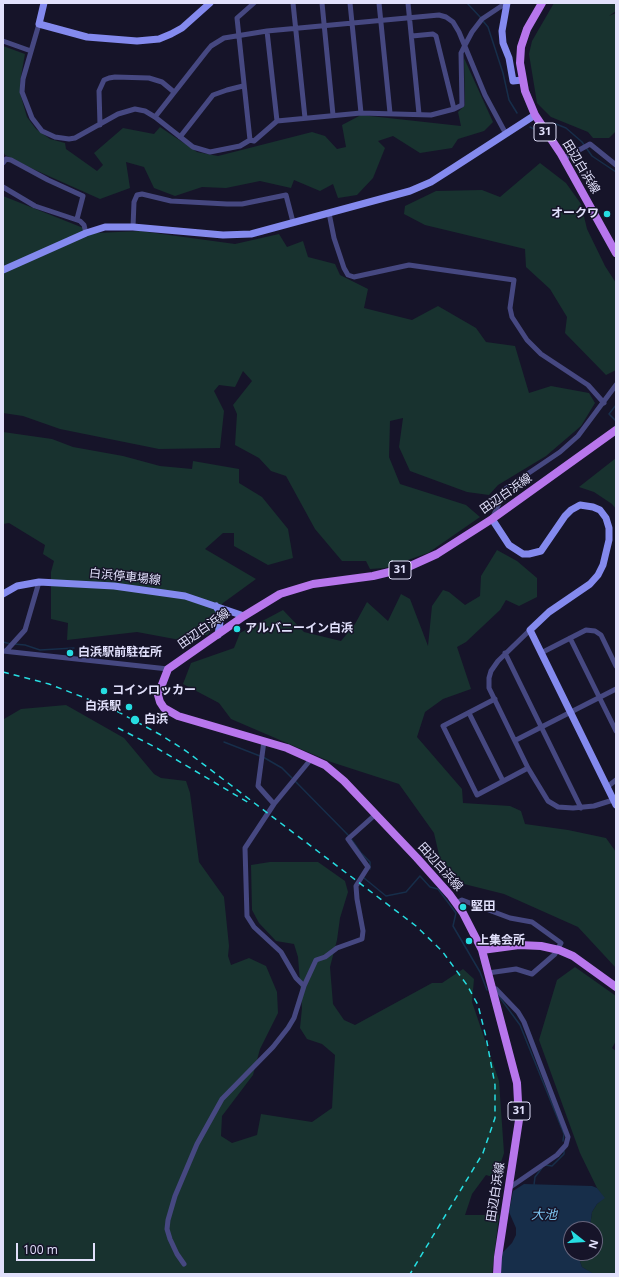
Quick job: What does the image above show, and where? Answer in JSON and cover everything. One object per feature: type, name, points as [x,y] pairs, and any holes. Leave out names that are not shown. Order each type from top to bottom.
[{"type":"main road","name":"田辺白浜線","points":[[542,3],[527,28],[521,47],[520,63],[524,91],[535,115],[563,159],[616,253]]},
{"type":"main road","name":"田辺白浜線","points":[[497,1274],[498,1257],[519,1120],[518,1089],[511,1056],[482,950],[456,903],[376,814],[344,781],[325,765],[312,758],[264,741],[193,721],[169,712],[160,702],[158,695],[168,669],[244,616],[280,594],[313,584],[374,576],[406,568],[437,554],[492,519],[616,430]]},
{"type":"main road","points":[[482,950],[519,945],[541,946],[559,950],[573,956],[616,987]]},
{"type":"street","points":[[44,3],[23,79],[22,92],[36,125],[49,134],[69,139],[82,135],[128,110],[145,111],[155,117],[197,150],[210,152],[240,146],[250,140],[254,142],[277,121],[361,113],[440,114],[462,105],[461,53],[472,32],[482,19],[507,3]]},
{"type":"street","points":[[38,24],[87,37],[137,42],[149,41],[159,39],[182,28],[210,3]]},
{"type":"street","points":[[250,140],[243,86],[238,18],[254,3]]},
{"type":"street","points":[[293,3],[305,118]]},
{"type":"street","points":[[322,3],[333,115]]},
{"type":"street","points":[[350,3],[361,113]]},
{"type":"street","points":[[379,3],[390,113]]},
{"type":"street","points":[[408,3],[419,114]]},
{"type":"street","points":[[507,3],[502,31],[503,43],[509,58],[513,81],[522,80]]},
{"type":"street","points":[[155,117],[211,46],[224,38],[267,31],[439,15],[454,22],[485,95],[506,134]]},
{"type":"street","points":[[267,31],[277,121]]},
{"type":"street","points":[[412,36],[433,34],[436,36],[454,109]]},
{"type":"street","points":[[3,41],[31,51]]},
{"type":"street","points":[[100,125],[99,91],[104,80],[115,77],[149,78],[162,82],[174,92]]},
{"type":"street","points":[[180,137],[213,95],[243,86]]},
{"type":"street","points":[[3,270],[86,233],[104,227],[133,226],[223,235],[251,234],[329,213],[421,186],[453,168],[535,115]]},
{"type":"street","points":[[563,159],[589,144],[616,165]]},
{"type":"street","points":[[3,163],[6,159],[11,160],[48,180],[83,196],[77,219]]},
{"type":"street","points":[[3,187],[35,206],[77,219],[84,225],[86,233]]},
{"type":"street","points":[[133,226],[134,202],[137,195],[142,194],[171,200],[226,204],[242,204],[286,195],[293,222]]},
{"type":"street","points":[[329,213],[334,238],[344,268],[348,275],[354,278],[409,266],[514,280],[510,308],[512,317],[527,340],[541,354],[588,385],[604,403]]},
{"type":"street","points":[[530,630],[614,802],[581,808],[558,807],[548,801],[528,768],[516,740],[489,688],[489,678],[494,667],[505,653],[549,612],[590,584],[598,575],[603,565],[609,540],[609,528],[606,518],[600,510],[593,507],[580,505],[571,510],[565,516],[541,551],[523,554],[509,545],[492,519],[505,489],[560,452],[586,427],[616,385]]},
{"type":"street","points":[[4,651],[25,630],[39,582]]},
{"type":"street","name":"白浜停車場線","points":[[3,594],[17,586],[39,582],[139,589],[185,596],[244,616]]},
{"type":"street","points":[[216,606],[221,615],[218,635]]},
{"type":"street","points":[[541,652],[586,630],[595,631],[602,635],[614,658],[616,666]]},
{"type":"street","points":[[570,638],[616,731]]},
{"type":"street","points":[[4,651],[168,669]]},
{"type":"street","points":[[505,653],[581,808]]},
{"type":"street","points":[[516,740],[616,689]]},
{"type":"street","points":[[495,699],[443,726],[477,795],[528,768]]},
{"type":"street","points":[[469,713],[503,781]]},
{"type":"street","points":[[264,741],[258,786],[274,804]]},
{"type":"street","points":[[304,986],[296,978],[281,952],[254,927],[247,916],[244,848],[274,804],[312,758]]},
{"type":"street","points":[[608,787],[616,780]]},
{"type":"street","points":[[184,1264],[177,1254],[167,1229],[175,1196],[197,1144],[222,1099],[273,1047],[288,1028],[294,1018],[304,986],[316,960],[337,948],[362,939],[363,931],[356,886],[368,867],[348,839],[376,814]]},
{"type":"street","points":[[456,903],[462,900],[510,918],[532,922],[561,943],[559,950],[532,974],[516,969],[488,973]]},
{"type":"street","points":[[492,988],[496,989],[518,1012],[524,1022],[568,1137],[566,1145],[556,1155],[509,1188]]},
{"type":"green space","points":[[554,3],[616,3],[616,11],[609,16],[616,13],[616,131],[609,138],[593,138],[588,132],[551,117],[537,103],[529,54],[532,41]]},
{"type":"green space","points":[[3,46],[25,54],[20,82],[20,93],[27,117],[36,129],[50,139],[65,143],[66,149],[97,171],[103,165],[94,153],[123,128],[154,134],[160,127],[197,152],[218,156],[312,132],[325,136],[337,149],[346,147],[342,125],[361,115],[461,126],[458,112],[465,105],[464,58],[493,122],[484,131],[458,139],[452,148],[420,153],[393,136],[378,141],[385,148],[373,178],[357,195],[338,198],[333,184],[320,191],[294,180],[291,188],[260,181],[226,188],[202,187],[175,196],[154,188],[144,167],[126,162],[130,188],[100,199],[5,155],[3,151]]},
{"type":"green space","points":[[540,163],[566,183],[581,204],[587,229],[605,266],[616,283],[616,370],[606,375],[565,333],[567,317],[550,289],[526,267],[525,249],[425,225],[404,214],[405,206],[436,191],[482,190],[500,197]]},
{"type":"green space","points":[[3,196],[96,233],[140,231],[235,244],[279,234],[287,247],[303,241],[308,257],[335,264],[340,275],[368,289],[364,308],[412,320],[438,306],[476,328],[486,342],[515,346],[529,393],[551,386],[589,393],[595,403],[581,426],[546,456],[498,485],[489,495],[467,492],[410,471],[399,447],[403,418],[390,421],[389,457],[400,484],[466,505],[480,517],[428,553],[385,568],[370,569],[366,561],[342,561],[315,529],[286,476],[271,471],[259,458],[235,445],[237,414],[233,405],[252,381],[243,371],[235,387],[219,385],[214,391],[224,411],[220,448],[159,449],[60,429],[23,416],[3,413]]},
{"type":"green space","points":[[3,432],[52,439],[73,447],[123,456],[160,466],[192,469],[193,461],[239,469],[239,483],[262,497],[288,529],[293,558],[268,565],[234,546],[234,533],[223,533],[205,549],[256,579],[223,603],[213,617],[218,624],[207,635],[180,640],[137,632],[67,640],[68,623],[51,619],[51,572],[54,561],[43,554],[45,545],[9,523],[3,524]]},
{"type":"green space","points":[[616,458],[616,509],[612,504],[594,492],[579,487]]},
{"type":"green space","points":[[497,550],[517,561],[537,578],[537,597],[519,606],[506,600],[500,610],[466,642],[457,647],[471,689],[443,699],[425,712],[417,737],[462,789],[463,803],[510,806],[521,811],[525,824],[568,830],[606,838],[616,852],[616,968],[578,927],[504,894],[464,884],[442,868],[434,833],[399,784],[331,762],[231,719],[219,703],[183,684],[191,663],[234,648],[240,633],[283,610],[304,632],[341,641],[355,624],[367,602],[388,621],[401,594],[410,599],[428,646],[432,606],[443,590],[449,592],[465,605],[480,596],[481,576]]},
{"type":"green space","points":[[66,705],[124,738],[154,774],[161,778],[186,781],[190,793],[199,862],[224,897],[229,946],[228,956],[231,965],[249,958],[266,966],[277,992],[278,1013],[260,1049],[253,1075],[222,1116],[221,1136],[232,1143],[257,1135],[261,1114],[312,1122],[332,1108],[335,1055],[322,1044],[307,1039],[300,1028],[302,1008],[298,957],[294,944],[276,941],[259,923],[252,910],[251,865],[270,862],[318,862],[345,881],[348,892],[340,918],[337,940],[330,967],[333,1004],[344,1020],[355,1025],[432,983],[442,983],[463,969],[474,979],[472,1002],[499,1081],[504,1153],[496,1178],[486,1175],[472,1194],[465,1215],[499,1215],[492,1274],[3,1274],[3,727],[4,719],[21,709]]},
{"type":"green space","points":[[575,967],[616,996],[616,1041],[612,1048],[616,1051],[616,1274],[593,1274],[582,1267],[580,1261],[603,1261],[603,1221],[591,1221],[592,1212],[597,1204],[604,1198],[597,1188],[580,1153],[539,1040],[557,980]]},
{"type":"water","name":"大池","points":[[524,1184],[592,1186],[597,1188],[605,1198],[597,1204],[592,1212],[591,1221],[563,1221],[563,1261],[580,1261],[582,1267],[594,1274],[500,1274],[501,1254],[512,1243],[516,1235],[516,1228],[509,1212],[513,1191]]},
{"type":"waterway","points":[[467,3],[481,18]]},
{"type":"waterway","points":[[483,21],[488,27],[503,73],[509,100],[517,113]]},
{"type":"waterway","points":[[549,124],[556,124],[566,128],[582,142],[592,156],[616,172]]},
{"type":"waterway","points":[[530,127],[534,129]]},
{"type":"waterway","points":[[616,405],[609,414],[616,421]]},
{"type":"waterway","points":[[3,642],[11,644]]},
{"type":"waterway","points":[[14,644],[25,645],[40,650],[74,648]]},
{"type":"waterway","points":[[224,742],[260,756]]},
{"type":"waterway","points":[[263,757],[282,768],[292,778]]},
{"type":"waterway","points":[[295,781],[349,836],[361,853],[370,862],[370,869]]},
{"type":"waterway","points":[[364,878],[386,896],[406,892],[420,876],[430,887],[438,889],[456,913],[453,926],[480,972],[487,990]]},
{"type":"waterway","points":[[498,995],[520,1025],[564,1134],[563,1141]]},
{"type":"waterway","points":[[545,1165],[552,1166],[564,1154],[564,1151]]},
{"type":"waterway","points":[[534,1185],[535,1177],[542,1168]]},
{"type":"railway","points":[[3,672],[49,684],[111,708],[161,735],[186,751],[416,926],[442,951],[467,985],[478,1005],[486,1037],[495,1085],[495,1118],[483,1153],[410,1274]]},
{"type":"railway","points":[[118,728],[155,747],[249,803]]},
{"type":"place","name":"オークワ","points":[[607,214]]},
{"type":"place","name":"アルバニーイン白浜","points":[[237,629]]},
{"type":"place","name":"白浜駅前駐在所","points":[[70,653]]},
{"type":"place","name":"コインロッカー","points":[[104,691]]},
{"type":"place","name":"白浜駅","points":[[129,707]]},
{"type":"place","name":"白浜","points":[[135,720]]},
{"type":"place","name":"堅田","points":[[463,907]]},
{"type":"place","name":"上集会所","points":[[469,941]]}]
